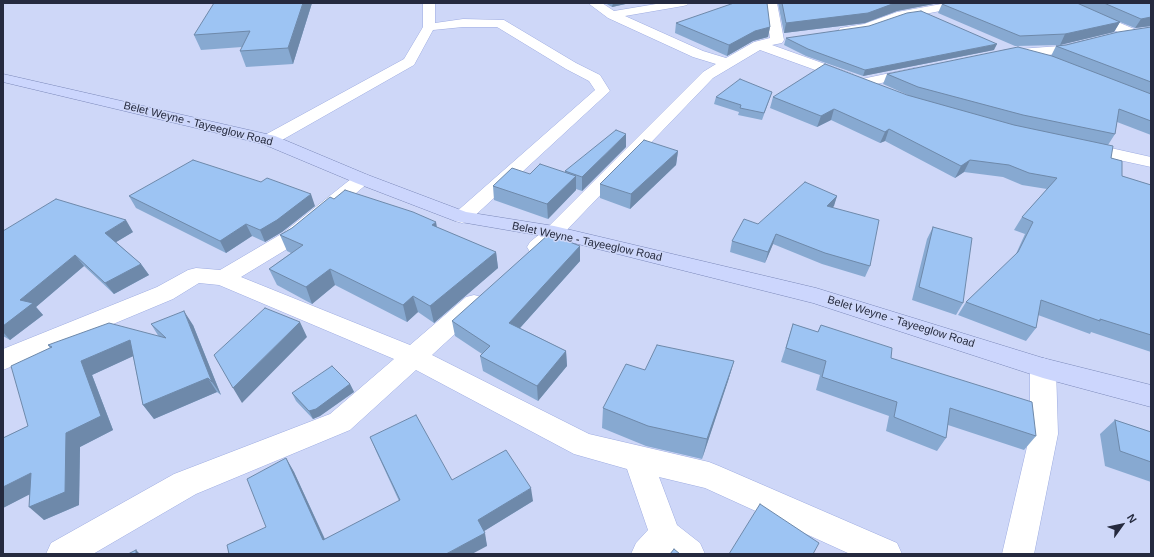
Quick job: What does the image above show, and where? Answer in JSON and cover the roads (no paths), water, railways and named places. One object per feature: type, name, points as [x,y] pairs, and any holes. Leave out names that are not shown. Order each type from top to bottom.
[{"type":"main road","name":"Belet Weyne - Tayeeglow Road","points":[[3,78],[269,140],[362,179],[462,217],[554,232],[816,296],[929,330],[1043,368],[1151,396]]},
{"type":"street","points":[[269,140],[409,62],[429,27],[429,3]]},
{"type":"street","points":[[594,3],[612,15],[698,54],[727,63]]},
{"type":"street","points":[[612,15],[683,3]]},
{"type":"street","points":[[524,258],[554,232],[708,75],[759,44],[785,39],[771,3]]},
{"type":"street","points":[[829,33],[867,27],[901,15],[966,3]]},
{"type":"street","points":[[1063,3],[1140,33],[1112,37]]},
{"type":"street","points":[[919,11],[941,21]]},
{"type":"street","points":[[429,27],[463,23],[500,23],[571,66],[595,78],[603,91],[462,217]]},
{"type":"street","points":[[994,51],[1013,52],[1060,50],[1097,41]]},
{"type":"street","points":[[759,44],[888,93]]},
{"type":"street","points":[[1013,52],[1052,62]]},
{"type":"street","points":[[862,83],[930,69]]},
{"type":"street","points":[[1067,143],[1151,162]]},
{"type":"street","points":[[223,278],[290,238],[362,179]]},
{"type":"street","points":[[3,360],[28,348],[165,293],[196,275],[223,278],[413,357],[584,445],[638,460],[710,475],[886,554]]},
{"type":"street","points":[[62,554],[185,484],[340,422],[489,290]]},
{"type":"street","points":[[1018,554],[1044,434],[1043,368]]},
{"type":"street","points":[[638,460],[667,548]]}]
